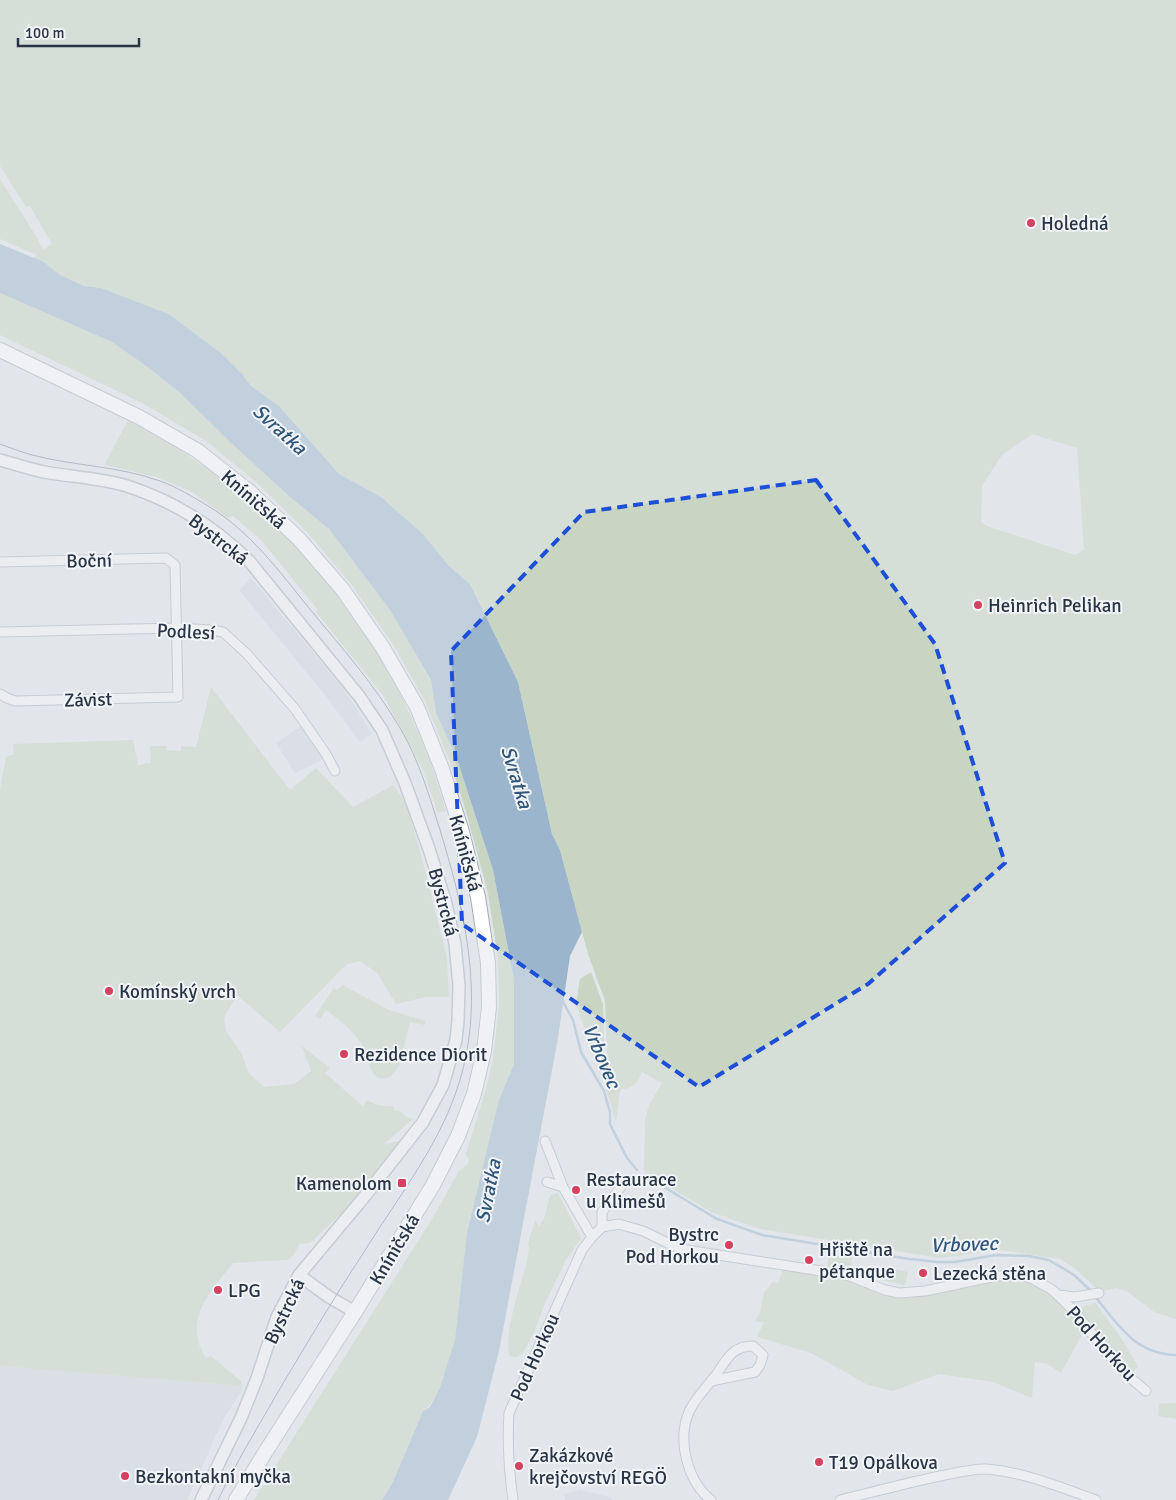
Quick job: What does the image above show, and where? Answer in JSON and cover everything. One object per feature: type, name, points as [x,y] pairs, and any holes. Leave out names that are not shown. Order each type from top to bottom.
[{"type":"main road","name":"Kníničská","points":[[0,350],[139,417],[198,451],[250,492],[298,538],[343,590],[372,631],[417,707],[442,768],[462,832],[478,897],[488,962],[489,1007],[484,1051],[474,1094],[458,1136],[433,1185],[236,1500]]},
{"type":"street","name":"Bystrcká","points":[[0,460],[43,472],[126,486],[180,509],[220,535],[236,548],[259,572],[359,696],[382,730],[411,799],[435,866],[455,943],[459,986],[458,1021],[456,1040],[443,1085],[423,1122],[365,1196],[299,1275],[277,1317],[257,1378],[241,1418],[201,1500]]},
{"type":"street","name":"Boční","points":[[0,562],[166,558],[174,565],[176,628]]},
{"type":"street","name":"Podlesí","points":[[0,632],[176,628],[224,632],[248,654],[295,709],[326,754],[335,771]]},
{"type":"street","name":"Závist","points":[[0,694],[15,702],[178,696],[176,628]]},
{"type":"street","points":[[544,1141],[562,1187],[592,1236]]},
{"type":"street","points":[[547,1182],[562,1187]]},
{"type":"street","points":[[602,1227],[602,1212],[623,1184]]},
{"type":"street","name":"Pod Horkou","points":[[513,1500],[509,1452],[509,1413],[582,1250],[592,1236],[602,1227],[619,1224],[643,1231],[680,1249],[847,1275],[885,1290],[899,1293],[925,1290],[996,1276],[1031,1278],[1058,1295],[1076,1313],[1109,1356],[1146,1391]]},
{"type":"street","points":[[299,1275],[329,1297],[355,1312]]},
{"type":"street","name":"Pod Horkou","points":[[1058,1295],[1075,1297],[1099,1293]]},
{"type":"street","points":[[710,1500],[702,1491],[689,1469],[685,1445],[685,1426],[690,1410],[711,1381],[733,1352],[743,1346],[753,1346],[763,1355],[760,1365],[755,1372],[711,1381]]},
{"type":"street","points":[[840,1500],[928,1478],[985,1469],[1020,1475],[1096,1500]]},
{"type":"highlighted area","points":[[816,480],[935,644],[1005,863],[868,984],[699,1087],[462,924],[451,651],[584,512]]},
{"type":"shaded area","points":[[251,578],[346,692],[372,734],[360,742],[325,695],[239,590]]},
{"type":"shaded area","points":[[302,725],[324,759],[295,773],[276,743]]},
{"type":"shaded area","points":[[0,1366],[242,1386],[242,1390],[223,1420],[187,1500],[0,1500]]},
{"type":"shaded area","points":[[580,1490],[610,1497],[613,1500],[565,1500],[564,1494]]},
{"type":"green space","points":[[0,0],[1176,0],[1176,1319],[1154,1312],[1128,1292],[1117,1288],[1099,1292],[1078,1271],[1060,1259],[1001,1250],[940,1258],[760,1229],[711,1212],[644,1172],[645,1119],[649,1105],[662,1083],[642,1072],[639,1080],[634,1085],[620,1090],[616,1122],[605,1086],[608,1075],[605,1001],[588,954],[560,850],[552,834],[518,682],[470,584],[449,566],[423,534],[381,497],[339,474],[279,406],[251,386],[221,353],[169,314],[101,288],[84,286],[60,275],[44,262],[33,258],[37,255],[0,239],[0,179],[43,250],[52,244],[30,206],[26,207],[0,166]],"holes":[[[1032,434],[1077,448],[1084,550],[1075,555],[987,526],[981,522],[982,486],[1002,455]]]},
{"type":"green space","points":[[0,293],[112,342],[149,368],[179,392],[290,497],[329,529],[390,610],[431,680],[436,713],[457,759],[493,870],[514,980],[514,1064],[499,1100],[448,1369],[436,1398],[423,1411],[392,1484],[382,1500],[254,1500],[432,1219],[459,1171],[468,1164],[469,1159],[466,1154],[493,1059],[499,1005],[498,958],[488,893],[465,808],[450,762],[425,701],[394,646],[351,584],[307,532],[256,482],[206,441],[144,404],[0,335]]},
{"type":"green space","points":[[128,420],[175,447],[220,477],[292,542],[340,598],[381,657],[401,695],[427,751],[446,811],[438,813],[423,770],[383,695],[261,540],[233,516],[228,518],[192,492],[156,477],[106,465]]},
{"type":"green space","points":[[211,687],[290,790],[316,768],[353,807],[393,785],[405,802],[419,847],[447,958],[449,997],[426,997],[396,1004],[377,973],[360,961],[347,964],[280,1032],[237,995],[224,1018],[226,1031],[242,1054],[248,1072],[264,1087],[294,1084],[311,1071],[302,1046],[330,1068],[325,1073],[363,1106],[367,1100],[380,1105],[393,1106],[395,1111],[399,1110],[406,1117],[413,1119],[384,1144],[403,1140],[343,1212],[310,1243],[299,1244],[294,1255],[287,1260],[233,1263],[207,1298],[198,1318],[197,1329],[200,1347],[206,1358],[211,1356],[241,1381],[242,1386],[0,1366],[0,789],[6,757],[14,754],[13,744],[133,740],[138,765],[151,763],[150,746],[166,746],[166,750],[181,751],[181,746],[196,747]]},
{"type":"green space","points":[[591,972],[603,1004],[605,1077],[601,1078],[576,1004],[580,979]]},
{"type":"green space","points":[[343,985],[389,1010],[425,1021],[425,1025],[410,1022],[399,1066],[391,1076],[382,1078],[372,1072],[362,1045],[349,1028],[338,1019],[326,1010],[320,1019],[315,1016],[334,988],[337,990]]},
{"type":"green space","points":[[558,1193],[581,1238],[566,1260],[523,1353],[517,1357],[510,1356],[508,1338],[510,1326],[526,1266],[528,1244],[535,1220],[539,1226],[544,1219],[551,1195]]},
{"type":"green space","points":[[829,1254],[852,1258],[850,1270],[827,1266]]},
{"type":"green space","points":[[879,1266],[908,1272],[905,1285],[876,1279]]},
{"type":"green space","points":[[783,1269],[839,1278],[872,1287],[872,1291],[910,1298],[974,1283],[1009,1278],[1030,1283],[1049,1293],[1067,1309],[1084,1331],[1061,1373],[1047,1364],[1035,1362],[1032,1398],[993,1382],[939,1374],[893,1391],[868,1385],[811,1353],[757,1337],[764,1322],[755,1322],[760,1312],[764,1292],[773,1282],[778,1283]]},
{"type":"green space","points":[[1095,1302],[1121,1338],[1138,1366],[1131,1375],[1077,1311]]},
{"type":"green space","points":[[1176,1403],[1176,1419],[1158,1416],[1159,1404]]},
{"type":"water","name":"Svratka","points":[[0,244],[44,262],[60,275],[84,286],[101,288],[169,314],[221,353],[251,386],[279,406],[339,474],[381,497],[423,534],[449,566],[470,584],[518,682],[552,834],[560,850],[582,932],[570,956],[558,1038],[499,1351],[477,1437],[448,1500],[382,1500],[392,1484],[423,1411],[430,1407],[440,1388],[455,1340],[467,1233],[499,1100],[514,1064],[514,980],[493,870],[457,759],[436,713],[431,680],[390,610],[329,529],[290,497],[179,392],[112,342],[0,293]]},
{"type":"waterway","name":"Vrbovec","points":[[562,1000],[573,1020],[581,1052],[604,1091],[610,1112],[610,1124],[627,1158],[637,1170]]},
{"type":"waterway","name":"Vrbovec","points":[[644,1175],[717,1219],[762,1235],[938,1262],[955,1262],[996,1255],[1029,1256],[1049,1260],[1074,1275],[1091,1291]]},
{"type":"waterway","name":"Vrbovec","points":[[1094,1295],[1128,1336],[1149,1349],[1176,1355]]},
{"type":"tram line","points":[[0,444],[48,459],[129,472],[166,483],[223,516],[251,540],[369,681],[407,740],[423,778],[440,830],[465,927],[471,993],[470,1026],[465,1059],[448,1113],[427,1154],[285,1380],[218,1500]]},
{"type":"place","name":"Holedná","points":[[1031,223]]},
{"type":"place","name":"Heinrich Pelikan","points":[[978,605]]},
{"type":"place","name":"Komínský vrch","points":[[109,991]]},
{"type":"place","name":"Rezidence Diorit","points":[[344,1054]]},
{"type":"place","name":"Kamenolom","points":[[402,1183]]},
{"type":"place","name":"Restaurace u Klimešů","points":[[576,1190]]},
{"type":"place","name":"Bystrc Pod Horkou","points":[[729,1245]]},
{"type":"place","name":"Hřiště na pétanque","points":[[809,1260]]},
{"type":"place","name":"Lezecká stěna","points":[[923,1273]]},
{"type":"place","name":"LPG","points":[[218,1290]]},
{"type":"place","name":"T19 Opálkova","points":[[819,1462]]},
{"type":"place","name":"Zakázkové krejčovství REGÖ","points":[[519,1466]]},
{"type":"place","name":"Bezkontakní myčka","points":[[125,1476]]}]
